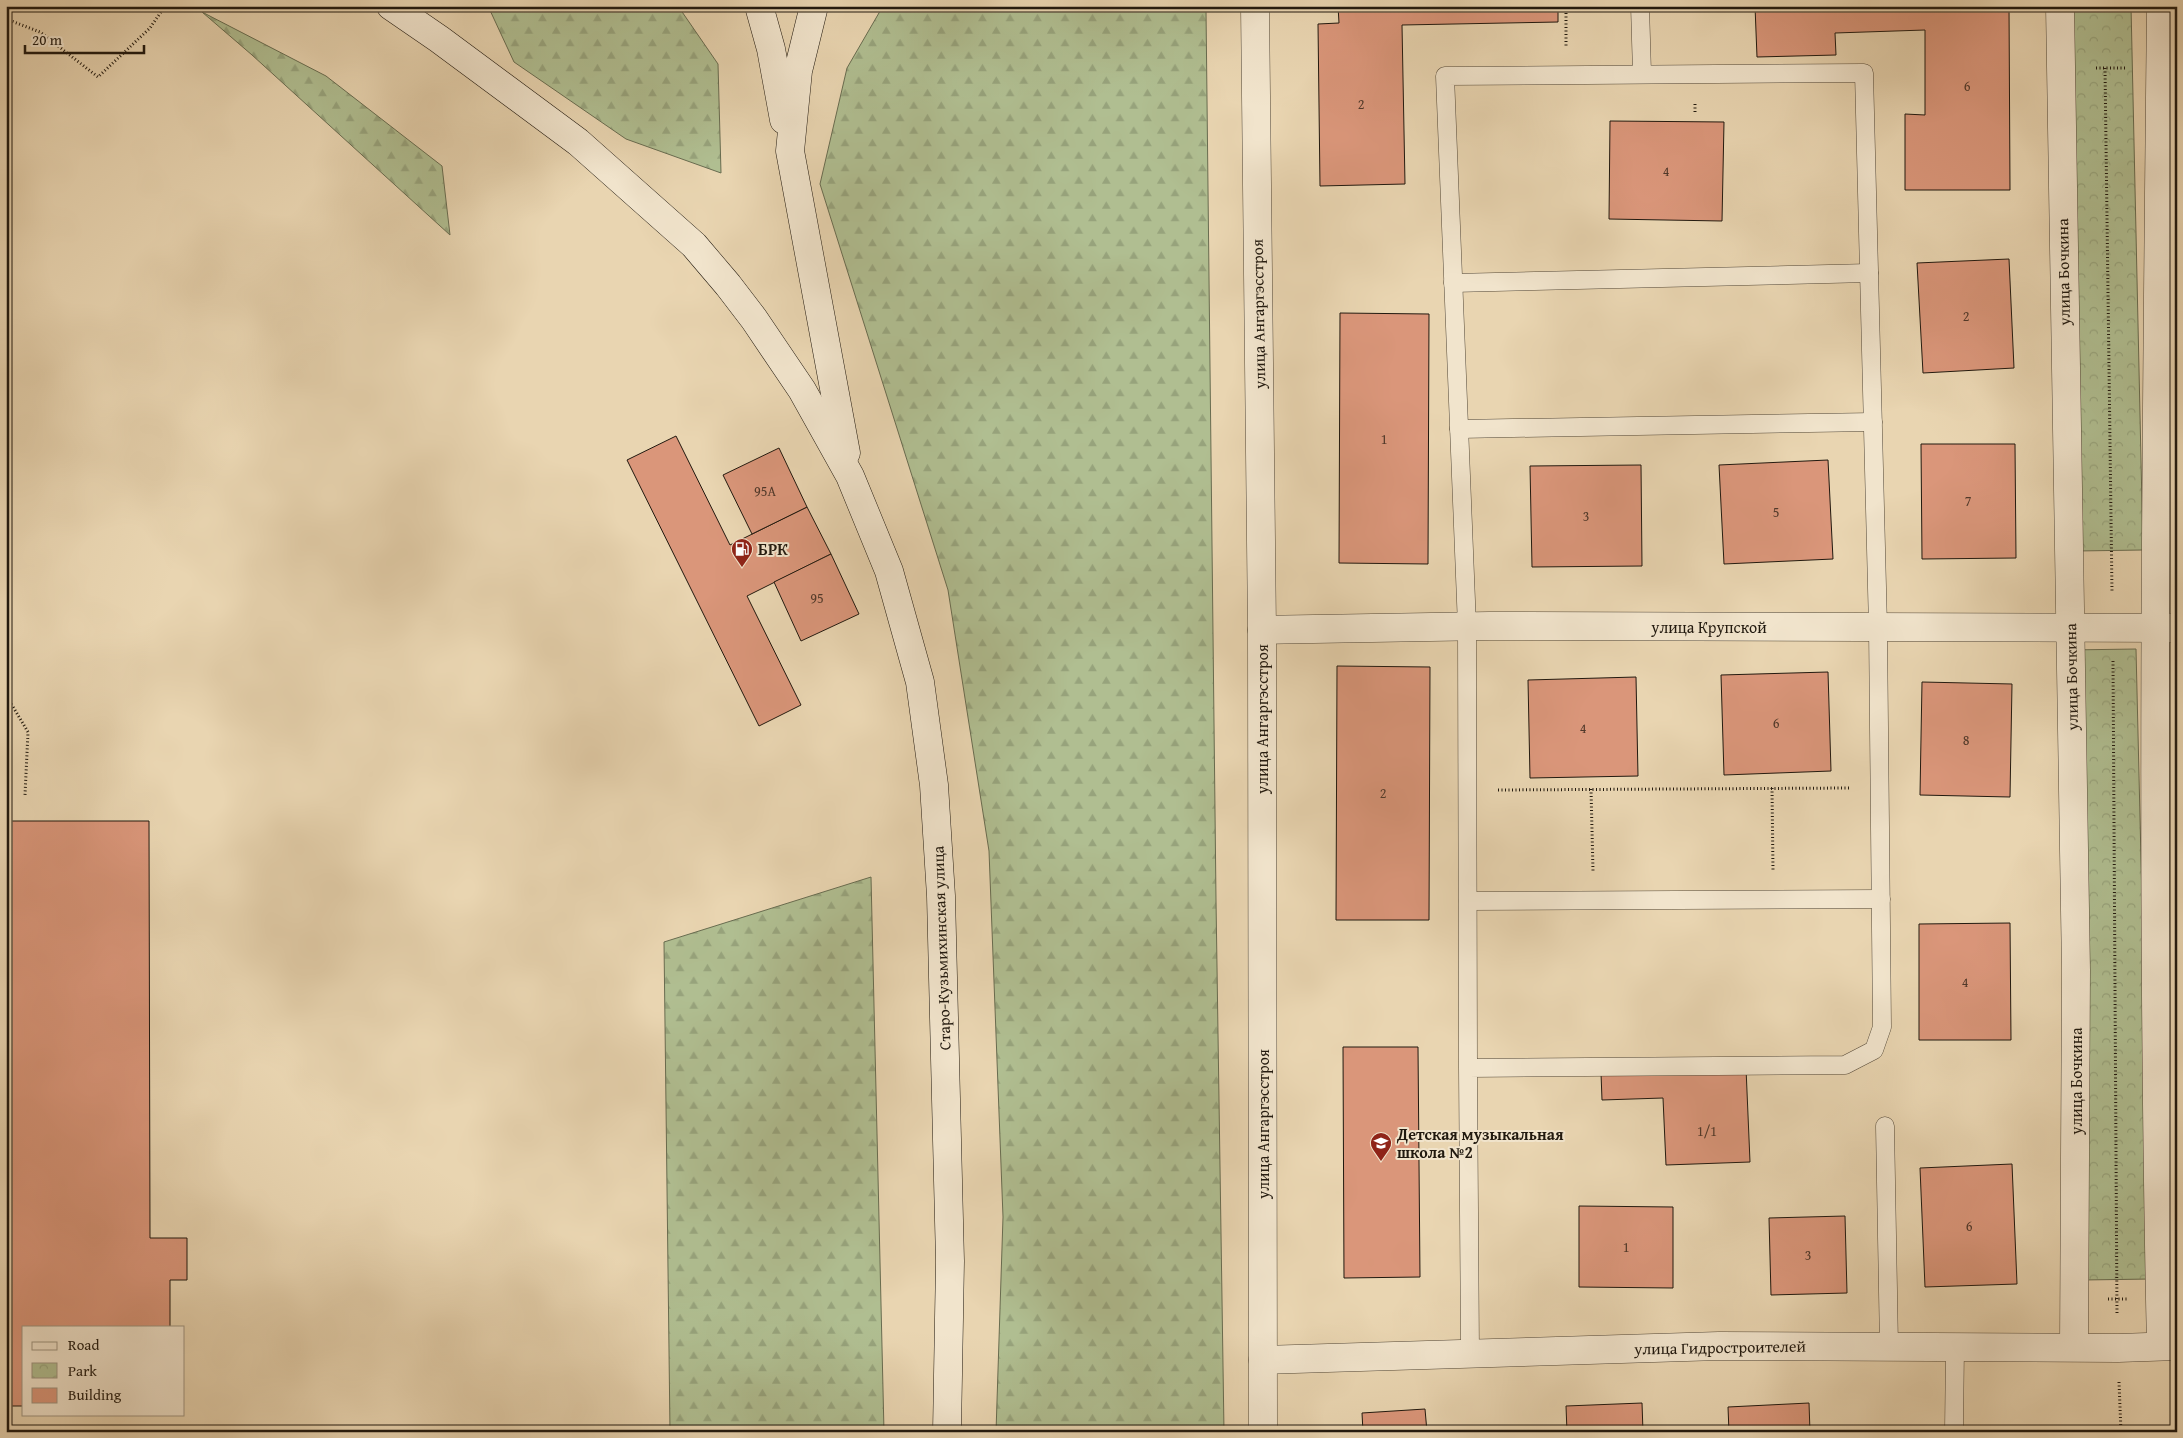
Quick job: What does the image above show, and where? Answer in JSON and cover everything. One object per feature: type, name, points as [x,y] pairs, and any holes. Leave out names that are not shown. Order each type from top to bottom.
[{"type":"street","points":[[391,6],[439,39],[578,142],[694,245],[754,319],[802,390],[850,476]]},
{"type":"street","points":[[759,6],[771,50],[850,476]]},
{"type":"street","points":[[790,151],[798,71],[814,6]]},
{"type":"street","name":"улица Ангаргэсстроя","points":[[1255,6],[1262,630],[1263,1432]]},
{"type":"street","name":"улица Бочкина","points":[[2060,6],[2076,970],[2074,1347]]},
{"type":"street","points":[[2161,6],[2169,1346]]},
{"type":"street","name":"Старо-Кузьмихинская улица","points":[[850,476],[888,571],[920,682],[934,785],[941,896],[950,1252],[947,1432]]},
{"type":"street","name":"улица Крупской","points":[[1262,630],[1467,626],[2166,628]]},
{"type":"street","name":"улица Гидростроителей","points":[[1263,1360],[1719,1346],[2169,1346]]},
{"type":"lane","points":[[1640,6],[1642,73]]},
{"type":"lane","points":[[1468,1068],[1845,1065],[1874,1050],[1882,1027],[1880,787],[1878,627],[1864,73],[1642,73],[1445,76],[1467,626],[1468,1068],[1470,1354]]},
{"type":"lane","points":[[1453,283],[1869,273]]},
{"type":"lane","points":[[1459,429],[1873,422]]},
{"type":"lane","points":[[1468,901],[1881,899]]},
{"type":"lane","points":[[1885,1126],[1889,1346]]},
{"type":"lane","points":[[1954,1432],[1955,1346]]},
{"type":"path","points":[[6,19],[40,32],[98,77],[150,28],[165,6]]},
{"type":"path","points":[[1566,6],[1566,74]]},
{"type":"path","points":[[2061,68],[2160,67]]},
{"type":"path","points":[[2106,68],[2112,600]]},
{"type":"path","points":[[2105,585],[2120,586]]},
{"type":"path","points":[[2113,660],[2117,1318]]},
{"type":"path","points":[[2106,675],[2122,675]]},
{"type":"path","points":[[6,695],[28,732],[25,795]]},
{"type":"path","points":[[1467,790],[1880,787]]},
{"type":"path","points":[[1772,788],[1774,900]]},
{"type":"path","points":[[1591,789],[1593,901]]},
{"type":"path","points":[[2107,1299],[2133,1298]]},
{"type":"path","points":[[2119,1375],[2121,1432]]},
{"type":"green space","points":[[488,6],[678,6],[718,64],[721,173],[626,139],[514,62]]},
{"type":"green space","points":[[883,6],[1204,6],[1206,10],[1224,1432],[996,1432],[1003,1217],[989,851],[948,590],[820,184],[847,68]]},
{"type":"green space","points":[[2064,6],[2131,6],[2143,550],[2077,551]]},
{"type":"green space","points":[[202,12],[326,76],[442,166],[450,235],[252,55]]},
{"type":"green space","points":[[2136,649],[2151,1279],[2083,1280],[2068,650]]},
{"type":"green space","points":[[871,877],[884,1432],[670,1432],[664,942]]},
{"type":"building","points":[[1338,6],[1558,6],[1558,22],[1402,25],[1405,184],[1320,186],[1318,24],[1339,23]]},
{"type":"building","points":[[1755,6],[2009,6],[2010,190],[1905,190],[1905,114],[1925,115],[1925,30],[1835,33],[1836,55],[1757,57]]},
{"type":"building","points":[[1610,121],[1724,122],[1722,221],[1609,219]]},
{"type":"building","points":[[2009,259],[2014,368],[1923,373],[1917,263]]},
{"type":"building","points":[[1340,313],[1429,314],[1428,564],[1339,563]]},
{"type":"building","name":"БРК","points":[[676,436],[730,545],[807,507],[831,554],[747,596],[801,705],[759,726],[627,460]]},
{"type":"building","points":[[1921,444],[2015,444],[2016,558],[1922,559]]},
{"type":"building","points":[[779,448],[807,507],[752,534],[723,475]]},
{"type":"building","points":[[1828,460],[1833,559],[1724,564],[1719,465]]},
{"type":"building","points":[[1641,465],[1642,566],[1532,567],[1530,466]]},
{"type":"building","points":[[831,554],[859,614],[801,641],[774,582]]},
{"type":"building","points":[[1337,666],[1430,667],[1429,920],[1336,920]]},
{"type":"building","points":[[1828,672],[1831,771],[1724,775],[1721,675]]},
{"type":"building","points":[[1636,677],[1638,776],[1530,778],[1528,680]]},
{"type":"building","points":[[1922,682],[2012,684],[2010,797],[1920,795]]},
{"type":"building","points":[[6,821],[149,821],[150,1238],[187,1238],[187,1280],[170,1280],[170,1326],[22,1326],[22,1406],[6,1406]]},
{"type":"building","points":[[2010,923],[2011,1040],[1919,1040],[1919,924]]},
{"type":"building","name":"Детская музыкальная школа №2","points":[[1343,1047],[1418,1047],[1420,1277],[1344,1278]]},
{"type":"building","points":[[1746,1068],[1750,1162],[1666,1165],[1663,1098],[1602,1100],[1601,1073]]},
{"type":"building","points":[[2012,1164],[2017,1284],[1925,1287],[1920,1168]]},
{"type":"building","points":[[1579,1206],[1673,1207],[1673,1288],[1579,1287]]},
{"type":"building","points":[[1845,1216],[1847,1293],[1771,1295],[1769,1218]]},
{"type":"building","points":[[1642,1403],[1643,1432],[1567,1432],[1566,1406]]},
{"type":"building","points":[[1809,1403],[1810,1432],[1729,1432],[1728,1407]]},
{"type":"building","points":[[1425,1409],[1427,1432],[1363,1432],[1362,1413]]},
{"type":"place","name":"БРК","points":[[742,568]]},
{"type":"place","name":"Детская музыкальная школа №2","points":[[1381,1162]]}]
